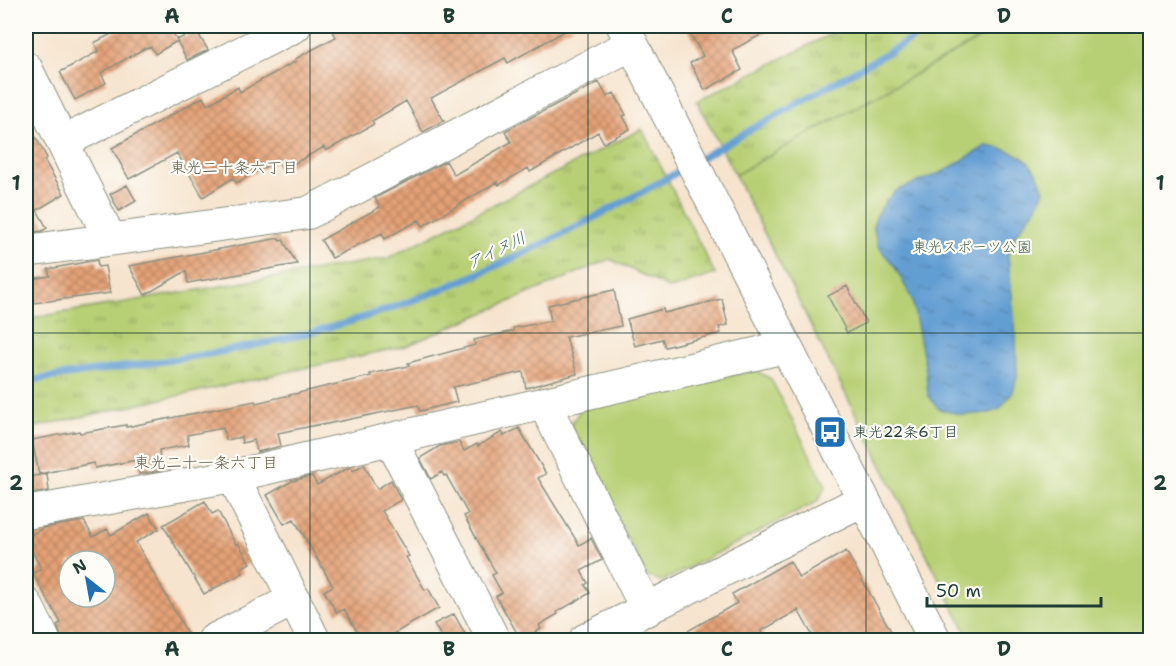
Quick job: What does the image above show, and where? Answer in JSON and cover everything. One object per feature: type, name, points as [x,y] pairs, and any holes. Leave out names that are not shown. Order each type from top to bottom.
[{"type":"street","points":[[63,142],[295,26]]},
{"type":"street","points":[[26,251],[308,213],[628,34],[935,640]]},
{"type":"street","points":[[28,78],[63,142],[110,239]]},
{"type":"street","points":[[26,513],[233,476],[785,347]]},
{"type":"street","points":[[544,403],[648,610]]},
{"type":"street","points":[[391,440],[494,640]]},
{"type":"street","points":[[233,476],[314,640]]},
{"type":"street","points":[[585,640],[863,500]]},
{"type":"street","points":[[214,640],[293,600]]},
{"type":"street","points":[[26,604],[44,640]]},
{"type":"green space","points":[[847,26],[1002,26],[735,175],[697,101]]},
{"type":"green space","name":"東光スポーツ公園","points":[[1002,26],[1150,26],[1150,640],[970,640],[735,175]]},
{"type":"green space","points":[[642,129],[715,274],[671,289],[610,259],[406,346],[26,429],[26,319],[388,258]]},
{"type":"green space","points":[[755,370],[771,379],[826,486],[817,502],[661,582],[647,576],[570,425],[582,408]]},
{"type":"water","points":[[986,146],[1007,150],[1023,158],[1036,171],[1044,191],[1036,208],[1014,237],[1008,256],[1016,336],[1017,377],[1013,392],[1000,409],[990,413],[963,415],[939,409],[928,396],[926,371],[912,299],[895,267],[878,246],[873,226],[886,201],[896,191],[943,172]]},
{"type":"building","points":[[126,26],[169,26],[177,40],[196,30],[208,50],[187,60],[177,41],[155,54],[151,47],[145,48],[101,73],[106,83],[75,100],[60,72],[99,51],[94,43]]},
{"type":"building","points":[[330,26],[574,26],[508,63],[505,58],[431,98],[444,121],[423,132],[406,101],[372,121],[374,124],[326,151],[324,147],[282,170],[277,160],[236,183],[233,178],[203,197],[177,153],[129,179],[112,148],[203,97],[207,105],[238,87],[240,92],[296,61],[295,59],[336,37]]},
{"type":"building","points":[[686,26],[778,26],[732,50],[742,70],[705,90],[690,63],[703,56]]},
{"type":"building","points":[[599,82],[607,97],[614,93],[626,115],[623,116],[630,129],[604,143],[598,132],[530,172],[528,168],[499,185],[497,182],[423,226],[419,220],[385,239],[382,233],[332,258],[321,240],[380,207],[375,198],[446,161],[454,175],[511,142],[505,131]]},
{"type":"building","points":[[26,119],[47,158],[44,160],[64,194],[37,210],[47,228],[26,233]]},
{"type":"building","points":[[127,185],[136,201],[119,211],[110,194]]},
{"type":"building","points":[[279,238],[280,241],[283,240],[297,264],[188,283],[186,271],[145,295],[129,266]]},
{"type":"building","points":[[97,260],[98,267],[105,266],[110,293],[26,304],[26,280],[50,276],[48,269]]},
{"type":"building","points":[[847,286],[866,323],[847,333],[828,296]]},
{"type":"building","points":[[614,290],[621,326],[566,337],[577,374],[526,388],[523,372],[453,387],[457,402],[420,411],[418,405],[278,433],[281,446],[257,452],[254,440],[242,443],[241,437],[226,440],[223,428],[187,435],[189,445],[159,450],[161,471],[139,474],[137,460],[95,468],[94,463],[39,474],[32,440],[79,431],[80,433],[126,425],[126,427],[255,401],[256,403],[371,376],[370,374],[409,366],[408,363],[475,345],[474,340],[513,331],[513,328],[551,321],[548,305]]},
{"type":"building","points":[[722,299],[728,325],[719,327],[721,333],[665,347],[662,339],[635,346],[627,319],[663,309],[664,313]]},
{"type":"building","points":[[519,428],[546,474],[538,478],[579,545],[591,538],[602,560],[581,571],[588,583],[585,585],[590,593],[557,612],[558,614],[539,625],[541,629],[521,640],[496,596],[502,593],[492,575],[496,573],[464,516],[468,514],[446,475],[444,476],[442,472],[431,479],[420,458],[440,446],[459,442],[464,451],[502,432],[504,436]]},
{"type":"building","points":[[364,464],[377,489],[391,480],[401,500],[382,511],[409,556],[406,557],[425,590],[428,588],[439,608],[393,634],[397,640],[362,640],[344,609],[337,613],[324,591],[333,586],[294,519],[284,524],[267,495],[292,481],[312,476],[317,485],[348,468],[351,467],[353,471]]},
{"type":"building","points":[[47,474],[49,491],[28,494],[26,477]]},
{"type":"building","points":[[205,501],[212,514],[218,511],[236,545],[238,543],[250,563],[241,568],[243,573],[204,594],[163,525]]},
{"type":"building","points":[[149,513],[159,529],[136,542],[191,640],[62,640],[57,625],[61,623],[33,574],[41,568],[29,546],[33,544],[29,536],[43,528],[84,521],[93,537],[107,529],[111,535]]},
{"type":"building","points":[[846,551],[896,640],[815,640],[798,610],[761,631],[766,640],[672,640],[737,603],[732,594],[790,561],[799,578]]},
{"type":"building","points":[[454,614],[465,634],[453,640],[443,640],[434,624]]},
{"type":"waterway","name":"アイヌ川","points":[[699,159],[935,26]]},
{"type":"waterway","name":"アイヌ川","points":[[26,381],[225,351],[303,334],[387,310],[518,256],[685,168]]},
{"type":"place","name":"東光22条6丁目","points":[[830,432]]},
{"type":"district","name":"東光二十条六丁目","points":[[234,167]]},
{"type":"district","name":"東光二十一条六丁目","points":[[206,462]]}]
